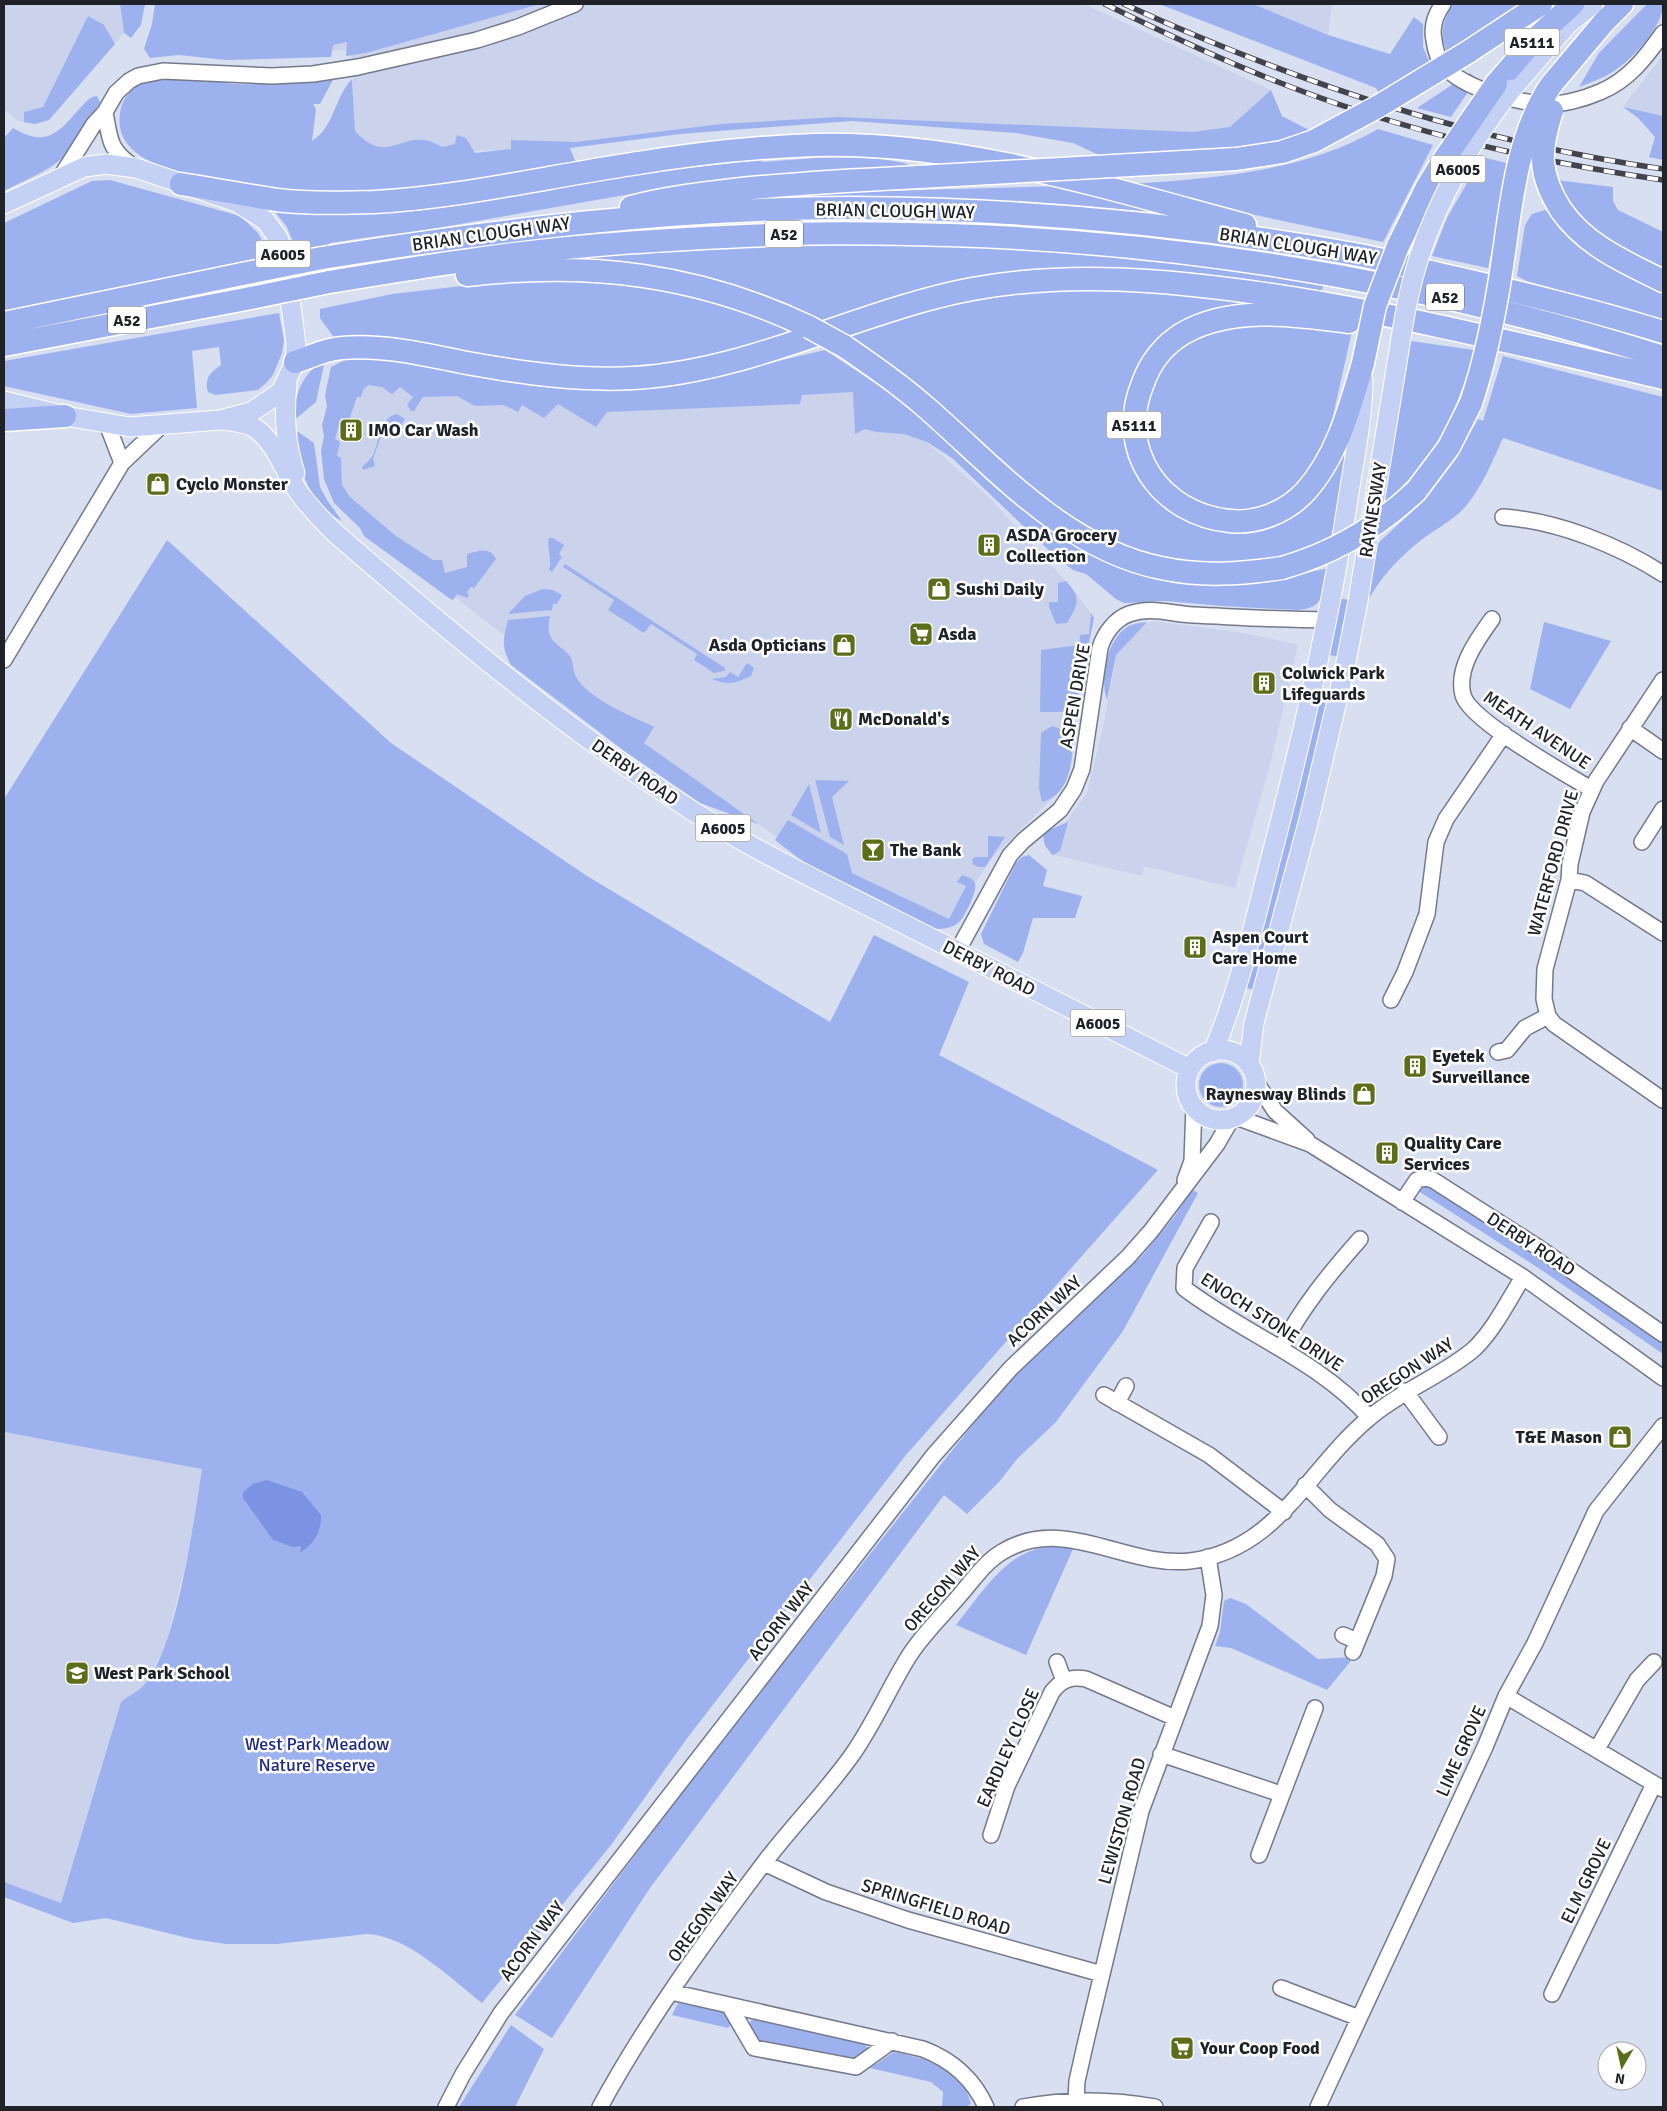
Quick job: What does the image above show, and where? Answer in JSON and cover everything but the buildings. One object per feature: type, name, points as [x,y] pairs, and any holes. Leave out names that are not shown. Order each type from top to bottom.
[{"type":"highway","points":[[567,224],[640,204],[689,195],[833,181],[1236,159],[1282,152],[1314,141],[1379,106],[1468,52],[1541,4]]},
{"type":"highway","name":"RAYNESWAY","points":[[1363,363],[1375,306],[1409,220],[1444,159],[1503,90],[1535,39],[1573,4]]},
{"type":"highway","name":"A5111","points":[[338,281],[415,281],[553,269],[611,271],[647,275],[724,293],[760,305],[809,327],[844,346],[887,376],[927,408],[1029,500],[1097,544],[1132,560],[1177,571],[1238,574],[1282,568],[1310,559],[1349,542],[1400,506],[1416,490],[1449,447],[1471,403],[1484,363],[1520,161],[1537,112],[1561,77],[1622,4]]},
{"type":"highway","points":[[1561,77],[1542,142],[1541,160],[1547,183],[1561,210],[1574,227],[1589,240],[1632,266],[1663,280]]},
{"type":"highway","points":[[181,184],[290,201],[373,202],[483,190],[633,164],[713,154],[816,145],[898,147],[988,160],[1362,255]]},
{"type":"highway","name":"BRIAN CLOUGH WAY","points":[[4,323],[322,258],[567,224],[751,211],[850,208],[968,211],[1060,217],[1237,235],[1362,255],[1566,303],[1663,332]]},
{"type":"highway","name":"BRIAN CLOUGH WAY","points":[[4,345],[338,281],[501,256],[670,240],[798,234],[1013,237],[1113,244],[1327,274],[1428,293],[1541,320],[1663,357]]},
{"type":"highway","points":[[296,362],[331,349],[355,347],[398,351],[539,374],[601,378],[649,377],[704,369],[756,356],[870,317],[972,289],[1082,278],[1170,282],[1253,292],[1348,307],[1663,378]]},
{"type":"highway","name":"A5111","points":[[1363,363],[1351,403],[1329,457],[1305,492],[1278,512],[1252,521],[1237,522],[1206,517],[1191,512],[1162,491],[1140,455],[1134,424],[1140,389],[1145,376],[1170,343],[1195,328],[1219,320],[1268,315],[1300,316],[1364,324],[1447,328]]},
{"type":"highway","points":[[4,420],[65,416]]},
{"type":"main road","name":"RAYNESWAY","points":[[1249,1064],[1254,1023],[1309,819],[1345,667],[1358,601],[1396,370],[1419,258],[1440,204],[1503,90],[1592,4]]},
{"type":"main road","name":"A6005","points":[[4,204],[84,167],[102,164],[136,168],[236,202],[265,220],[278,238],[285,264],[296,344],[296,362],[287,383]]},
{"type":"main road","name":"RAYNESWAY","points":[[1213,1052],[1230,1008],[1297,758],[1337,576],[1362,414],[1363,363]]},
{"type":"main road","points":[[220,420],[250,412],[274,399],[287,383]]},
{"type":"main road","name":"DERBY ROAD","points":[[287,383],[284,410],[287,443],[298,479],[310,506]]},
{"type":"main road","name":"A6005","points":[[4,401],[65,416],[130,427],[220,420]]},
{"type":"main road","name":"DERBY ROAD","points":[[220,420],[249,425],[259,431],[310,506],[340,538],[470,647],[564,722],[622,764],[691,810],[812,879],[1190,1069]]},
{"type":"main road","points":[[1249,1064],[1232,1052],[1213,1052],[1198,1059],[1190,1069],[1187,1090],[1194,1106],[1207,1117],[1220,1120],[1234,1117],[1247,1108],[1252,1101],[1256,1082]]},
{"type":"main road","name":"A6005","points":[[1249,1064],[1255,1073],[1256,1082]]},
{"type":"street","points":[[60,178],[116,93],[129,81],[158,72],[280,75],[313,74],[358,67],[477,40],[518,27],[576,4]]},
{"type":"street","points":[[1443,4],[1435,17],[1433,29],[1435,45],[1441,63],[1460,78],[1546,104],[1562,103],[1600,92],[1634,70],[1663,33]]},
{"type":"street","points":[[105,112],[113,148],[121,158],[136,168]]},
{"type":"street","points":[[107,424],[122,463]]},
{"type":"street","points":[[4,660],[122,463],[162,426]]},
{"type":"street","points":[[1503,517],[1522,518],[1584,536],[1648,564],[1663,574]]},
{"type":"street","name":"ASPEN DRIVE","points":[[957,952],[1010,855],[1022,841],[1060,810],[1074,789],[1082,769],[1100,648],[1107,633],[1116,622],[1127,615],[1156,610],[1191,615],[1327,620]]},
{"type":"street","name":"MEATH AVENUE","points":[[1492,619],[1473,646],[1462,680],[1463,697],[1472,711],[1504,734],[1591,789]]},
{"type":"street","name":"WATERFORD DRIVE","points":[[1548,1016],[1543,991],[1545,969],[1570,880],[1570,864],[1582,812],[1591,789],[1663,680]]},
{"type":"street","points":[[1630,728],[1663,751]]},
{"type":"street","points":[[1391,1000],[1406,972],[1427,914],[1436,842],[1446,819],[1504,734]]},
{"type":"street","points":[[1642,842],[1663,809]]},
{"type":"street","points":[[1570,880],[1585,883],[1663,933]]},
{"type":"street","points":[[1498,1052],[1507,1050],[1526,1028],[1548,1016],[1563,1032],[1663,1100]]},
{"type":"street","name":"DERBY ROAD","points":[[1256,1082],[1275,1111],[1301,1133],[1310,1144]]},
{"type":"street","name":"ACORN WAY","points":[[1182,1188],[1192,1161],[1194,1106]]},
{"type":"street","name":"DERBY ROAD","points":[[1234,1117],[1310,1144],[1523,1277],[1663,1378]]},
{"type":"street","name":"ACORN WAY","points":[[446,2107],[463,2074],[501,2013],[933,1456],[1011,1368],[1128,1257],[1151,1231],[1217,1144],[1234,1117]]},
{"type":"street","name":"DERBY ROAD","points":[[1402,1202],[1417,1180],[1426,1178],[1433,1180],[1536,1246],[1663,1334]]},
{"type":"street","name":"ENOCH STONE DRIVE","points":[[1211,1222],[1186,1268],[1184,1288],[1201,1302],[1281,1348],[1353,1399],[1369,1417]]},
{"type":"street","points":[[1281,1348],[1290,1330],[1324,1280],[1360,1239]]},
{"type":"street","name":"OREGON WAY","points":[[600,2107],[672,1992],[764,1863],[857,1749],[917,1644],[984,1566],[1001,1552],[1025,1541],[1043,1537],[1062,1537],[1158,1561],[1193,1560],[1208,1557],[1257,1536],[1284,1512],[1305,1485],[1369,1417],[1405,1391],[1472,1350],[1489,1330],[1523,1277]]},
{"type":"street","points":[[1126,1386],[1110,1399],[1228,1467],[1284,1512]]},
{"type":"street","points":[[1405,1391],[1439,1437]]},
{"type":"street","name":"LIME GROVE","points":[[1318,2107],[1485,1747],[1506,1696],[1535,1643],[1596,1511],[1663,1426]]},
{"type":"street","points":[[1305,1485],[1330,1510],[1378,1544],[1386,1559],[1384,1576],[1355,1646],[1343,1635]]},
{"type":"street","name":"LEWISTON ROAD","points":[[1076,2101],[1077,2081],[1139,1820],[1161,1754],[1204,1646],[1212,1617],[1214,1595],[1208,1557]]},
{"type":"street","name":"EARDLEY CLOSE","points":[[1057,1662],[1064,1681]]},
{"type":"street","points":[[1597,1749],[1637,1680],[1654,1662]]},
{"type":"street","name":"EARDLEY CLOSE","points":[[991,1835],[1007,1786],[1052,1692],[1064,1681],[1075,1677],[1086,1679],[1175,1718]]},
{"type":"street","points":[[1506,1696],[1659,1786]]},
{"type":"street","points":[[1259,1855],[1281,1794],[1302,1720],[1315,1708]]},
{"type":"street","points":[[1161,1754],[1281,1794]]},
{"type":"street","name":"ELM GROVE","points":[[1552,1994],[1659,1786]]},
{"type":"street","name":"SPRINGFIELD ROAD","points":[[764,1863],[826,1892],[908,1920],[1102,1974]]},
{"type":"street","points":[[1281,1988],[1359,2018]]},
{"type":"street","points":[[672,1992],[730,2007],[892,2041],[935,2054],[957,2067],[972,2083],[986,2107]]},
{"type":"street","points":[[730,2007],[754,2048],[856,2067],[892,2041]]},
{"type":"street","points":[[1023,2107],[1076,2101],[1155,2107]]},
{"type":"shaded area","points":[[4,4],[120,4],[124,33],[49,120],[35,124],[18,121],[4,109]]},
{"type":"shaded area","points":[[159,4],[1084,4],[1271,90],[1242,119],[1206,145],[1115,150],[1016,133],[838,117],[578,146],[392,155],[356,154],[351,50],[173,52]]},
{"type":"shaded area","points":[[1253,4],[1332,4],[1328,35]]},
{"type":"shaded area","points":[[1663,55],[1663,116],[1623,107]]},
{"type":"shaded area","points":[[350,375],[855,390],[915,432],[987,495],[1073,589],[1094,618],[1075,704],[1072,761],[1068,776],[1061,790],[994,856],[949,919],[775,836],[670,763],[352,518],[328,459]]},
{"type":"shaded area","points":[[1154,621],[1250,634],[1298,645],[1271,761],[1235,888],[1144,866],[1142,876],[1050,854],[1063,826],[1087,793],[1104,723],[1116,655],[1130,629]]},
{"type":"shaded area","name":"West Park School","points":[[4,1432],[202,1468],[190,1546],[165,1648],[144,1685],[121,1702],[61,1903],[4,1882]]},
{"type":"shaded area","points":[[267,1480],[302,1492],[321,1515],[320,1526],[316,1536],[309,1546],[300,1552],[301,1546],[293,1547],[273,1540],[243,1498],[243,1492],[253,1484]]},
{"type":"green space","points":[[120,4],[145,4],[141,25],[131,38],[124,33]]},
{"type":"green space","points":[[155,4],[540,4],[366,53],[346,56],[347,42],[333,45],[331,57],[226,60],[179,55],[150,58],[144,49],[152,24]]},
{"type":"green space","points":[[1159,4],[1253,4],[1328,35],[1390,54],[1414,17],[1423,24],[1423,47],[1432,68],[1382,98],[1376,88]]},
{"type":"green space","points":[[1453,4],[1529,4],[1447,52],[1443,39],[1443,27]]},
{"type":"green space","points":[[1647,4],[1663,4],[1658,23],[1644,43],[1619,68],[1579,87],[1599,53]]},
{"type":"green space","points":[[88,16],[104,25],[115,44],[49,120],[35,124],[24,122],[24,112],[43,107]]},
{"type":"green space","points":[[1470,73],[1477,79],[1451,117],[1417,108]]},
{"type":"green space","points":[[184,78],[248,84],[285,83],[334,78],[320,104],[313,104],[316,109],[312,141],[325,128],[346,86],[352,79],[355,131],[367,142],[378,147],[388,147],[417,140],[428,141],[442,147],[455,144],[457,135],[466,138],[475,153],[511,149],[511,140],[576,142],[721,124],[838,117],[1192,132],[1230,127],[1271,90],[1282,116],[1313,132],[1291,139],[1252,147],[1103,157],[1073,143],[1016,133],[852,121],[679,134],[570,148],[576,163],[437,186],[333,195],[282,192],[177,171],[157,164],[140,155],[127,143],[120,128],[121,108],[125,98],[138,85],[148,80]]},
{"type":"green space","points":[[97,96],[100,102],[69,151],[43,172],[4,191],[4,138],[13,128],[35,137],[51,135],[65,124],[88,100]]},
{"type":"green space","points":[[1623,107],[1663,116],[1663,160],[1649,157],[1655,137],[1638,118]]},
{"type":"green space","points":[[1378,129],[1433,145],[1383,242],[1222,208],[1131,184],[1227,175],[1289,164],[1320,155]]},
{"type":"green space","points":[[1482,157],[1510,164],[1488,268],[1432,256],[1447,218]]},
{"type":"green space","points":[[816,158],[880,159],[905,163],[914,167],[745,176],[392,236],[391,234],[330,243],[329,245],[297,252],[287,227],[275,212],[275,209],[618,176],[749,161],[761,160],[762,162]]},
{"type":"green space","points":[[110,180],[240,216],[258,233],[270,256],[4,312],[4,223],[92,181]]},
{"type":"green space","points":[[1556,180],[1613,187],[1613,201],[1618,210],[1663,232],[1663,269],[1593,230],[1571,208]]},
{"type":"green space","points":[[1064,186],[1199,220],[1117,210],[1038,204],[750,203],[751,196],[782,194]]},
{"type":"green space","points":[[1545,210],[1572,240],[1596,259],[1663,292],[1663,321],[1527,281],[1517,276],[1525,225],[1532,214]]},
{"type":"green space","points":[[801,243],[948,244],[1132,256],[1324,283],[1321,294],[1090,269],[1041,268],[999,275],[829,324],[764,295],[731,283],[670,271],[590,263],[590,256],[696,247]]},
{"type":"green space","points":[[586,278],[701,295],[770,322],[790,333],[704,357],[648,368],[589,369],[337,342],[320,318],[320,309],[392,294],[497,282]]},
{"type":"green space","points":[[1108,288],[1179,293],[1243,302],[1242,306],[1218,308],[1197,314],[1137,368],[1126,400],[1125,414],[1137,468],[1242,532],[1341,456],[1347,457],[1334,536],[1296,552],[1273,559],[1221,564],[1174,560],[1130,547],[1090,528],[1052,503],[1015,474],[898,371],[851,336],[938,308],[1026,292]]},
{"type":"green space","points":[[279,313],[284,340],[282,353],[273,375],[258,390],[215,395],[208,392],[207,379],[221,365],[219,347],[192,351],[197,408],[131,414],[4,386],[4,361]]},
{"type":"green space","points":[[1247,323],[1352,331],[1333,416],[1324,445],[1311,467],[1291,492],[1269,507],[1229,512],[1205,507],[1175,489],[1154,463],[1145,437],[1144,404],[1167,357],[1185,342],[1207,332]]},
{"type":"green space","points":[[1411,341],[1474,350],[1460,394],[1441,435],[1415,472],[1400,489],[1382,504]]},
{"type":"green space","points":[[825,350],[887,391],[1114,564],[1162,580],[1217,586],[1277,580],[1328,568],[1322,597],[1313,606],[1297,610],[1166,601],[1124,603],[1116,599],[1086,574],[1073,570],[1055,556],[952,458],[927,442],[904,434],[876,432],[865,429],[855,434],[853,392],[802,395],[800,404],[607,412],[596,427],[558,404],[544,418],[522,405],[518,412],[504,405],[475,406],[457,396],[423,397],[414,411],[411,411],[407,405],[413,397],[400,387],[392,394],[382,387],[368,385],[363,390],[361,397],[357,397],[349,420],[341,418],[335,439],[340,442],[337,456],[341,458],[342,485],[350,497],[396,536],[433,560],[442,560],[445,573],[467,567],[467,554],[483,550],[490,552],[496,559],[474,588],[471,587],[467,592],[469,595],[467,598],[457,594],[453,600],[449,598],[364,536],[360,528],[334,503],[324,479],[321,450],[324,437],[322,425],[327,406],[325,395],[331,367],[351,357],[705,378]]},
{"type":"green space","points":[[1503,356],[1663,397],[1663,491],[1503,438],[1472,499],[1450,521],[1420,541],[1394,565],[1378,584],[1361,616],[1377,544],[1425,500],[1456,459],[1478,419],[1483,421]]},
{"type":"green space","points":[[325,360],[316,402],[293,421],[301,386],[310,372]]},
{"type":"green space","points":[[397,414],[405,419],[393,438],[384,434],[381,436],[373,459],[375,466],[363,470],[362,467],[373,455],[383,425],[391,416]]},
{"type":"green space","points":[[294,429],[314,443],[320,487],[342,521],[320,504],[306,482]]},
{"type":"green space","points":[[549,538],[553,538],[564,545],[559,554],[562,557],[552,572],[549,569]]},
{"type":"green space","name":"West Park Meadow Nature Reserve","points":[[167,540],[391,743],[587,876],[830,1022],[874,935],[969,982],[939,1055],[1158,1170],[906,1455],[688,1737],[611,1845],[482,2003],[413,1950],[398,1942],[382,1937],[367,1934],[277,1944],[226,1944],[192,1939],[106,1918],[73,1923],[4,1897],[4,1882],[61,1903],[121,1702],[143,1686],[155,1669],[165,1645],[189,1550],[202,1469],[4,1432],[4,799]]},
{"type":"green space","points":[[565,564],[725,668],[724,671],[714,673],[694,660],[697,654],[651,624],[644,633],[608,610],[614,600],[563,567]]},
{"type":"green space","points":[[1066,581],[1074,592],[1077,602],[1067,623],[1056,624],[1049,607],[1049,602],[1058,602],[1058,583]]},
{"type":"green space","points":[[543,589],[553,590],[562,595],[557,604],[553,604],[552,610],[508,614],[525,596]]},
{"type":"green space","points":[[1338,598],[1349,600],[1339,657],[1326,654]]},
{"type":"green space","points":[[1091,613],[1094,618],[1075,712],[1040,712],[1041,650],[1079,645],[1080,635],[1089,634]]},
{"type":"green space","points":[[550,616],[549,631],[552,640],[571,657],[576,677],[590,693],[611,706],[654,727],[644,743],[758,824],[700,803],[623,750],[511,665],[504,643],[508,620]]},
{"type":"green space","points":[[1147,622],[1116,655],[1107,700],[1104,674],[1108,654],[1116,637],[1134,624]]},
{"type":"green space","points":[[1544,622],[1611,641],[1570,709],[1530,689]]},
{"type":"green space","points":[[747,663],[754,668],[751,676],[732,683],[712,679],[726,677],[730,672],[738,677]]},
{"type":"green space","points":[[1321,689],[1332,691],[1318,753],[1254,990],[1242,987]]},
{"type":"green space","points":[[1052,726],[1061,729],[1073,741],[1072,759],[1063,786],[1058,793],[1042,802],[1039,788],[1041,733]]},
{"type":"green space","points":[[815,780],[849,781],[832,797],[844,845],[830,837]]},
{"type":"green space","points":[[809,784],[821,833],[791,815]]},
{"type":"green space","points":[[788,820],[847,854],[852,873],[949,919],[966,886],[957,882],[962,875],[970,878],[974,881],[975,887],[964,916],[953,926],[935,929],[805,863],[775,840]]},
{"type":"green space","points":[[1068,822],[1060,851],[1053,855],[1045,845],[1044,832]]},
{"type":"green space","points":[[988,836],[1005,837],[985,867],[978,867],[973,864],[972,860],[975,857],[988,857]]},
{"type":"green space","points":[[1029,855],[1047,870],[1043,886],[1082,896],[1075,918],[1033,918],[1023,953],[1018,962],[984,944],[981,934],[1016,863],[1022,857]]},
{"type":"green space","points":[[1217,1063],[1225,1063],[1237,1069],[1243,1085],[1237,1101],[1225,1107],[1217,1107],[1205,1101],[1199,1089],[1199,1081],[1205,1069]]},
{"type":"green space","points":[[1429,1184],[1548,1261],[1635,1322],[1663,1343],[1663,1354],[1543,1271],[1420,1192],[1421,1188]]},
{"type":"green space","points":[[1191,1189],[1198,1193],[1123,1331],[1056,1422],[1017,1459],[999,1482],[967,1514],[944,1495],[650,1888],[552,2038],[515,2015],[705,1762],[989,1404],[1042,1348],[1141,1257],[1175,1216]]},
{"type":"green space","points":[[1055,1546],[1073,1549],[1026,1655],[956,1625],[987,1586],[1010,1563],[1023,1554]]},
{"type":"green space","points":[[1230,1598],[1246,1604],[1318,1659],[1350,1657],[1350,1662],[1327,1690],[1231,1648],[1215,1646],[1220,1632],[1224,1601]]},
{"type":"green space","points":[[678,2003],[723,2012],[732,2023],[728,2028],[672,2015]]},
{"type":"green space","points":[[757,2019],[864,2043],[868,2049],[866,2054],[857,2061],[760,2043],[749,2028],[751,2020]]},
{"type":"green space","points":[[511,2025],[544,2049],[515,2107],[459,2107]]},
{"type":"green space","points":[[894,2052],[930,2062],[951,2073],[967,2092],[971,2104],[965,2107],[942,2107],[943,2092],[931,2082],[870,2068]]},
{"type":"railway","points":[[1105,4],[1191,45],[1256,73],[1325,100],[1372,115],[1420,130],[1516,154],[1663,180]]},
{"type":"railway","points":[[1124,4],[1254,59],[1388,106],[1524,143],[1663,169]]},
{"type":"place","name":"IMO Car Wash","points":[[351,430]]},
{"type":"place","name":"Cyclo Monster","points":[[158,484]]},
{"type":"place","name":"ASDA Grocery Collection","points":[[989,545]]},
{"type":"place","name":"Sushi Daily","points":[[939,589]]},
{"type":"place","name":"Asda","points":[[921,634]]},
{"type":"place","name":"Asda Opticians","points":[[844,645]]},
{"type":"place","name":"Colwick Park Lifeguards","points":[[1264,683]]},
{"type":"place","name":"McDonald's","points":[[841,719]]},
{"type":"place","name":"The Bank","points":[[873,850]]},
{"type":"place","name":"Aspen Court Care Home","points":[[1195,947]]},
{"type":"place","name":"Eyetek Surveillance","points":[[1415,1066]]},
{"type":"place","name":"Raynesway Blinds","points":[[1364,1094]]},
{"type":"place","name":"Quality Care Services","points":[[1387,1153]]},
{"type":"place","name":"T&E Mason","points":[[1620,1437]]},
{"type":"place","name":"West Park School","points":[[77,1673]]},
{"type":"place","name":"Your Coop Food","points":[[1182,2048]]}]
